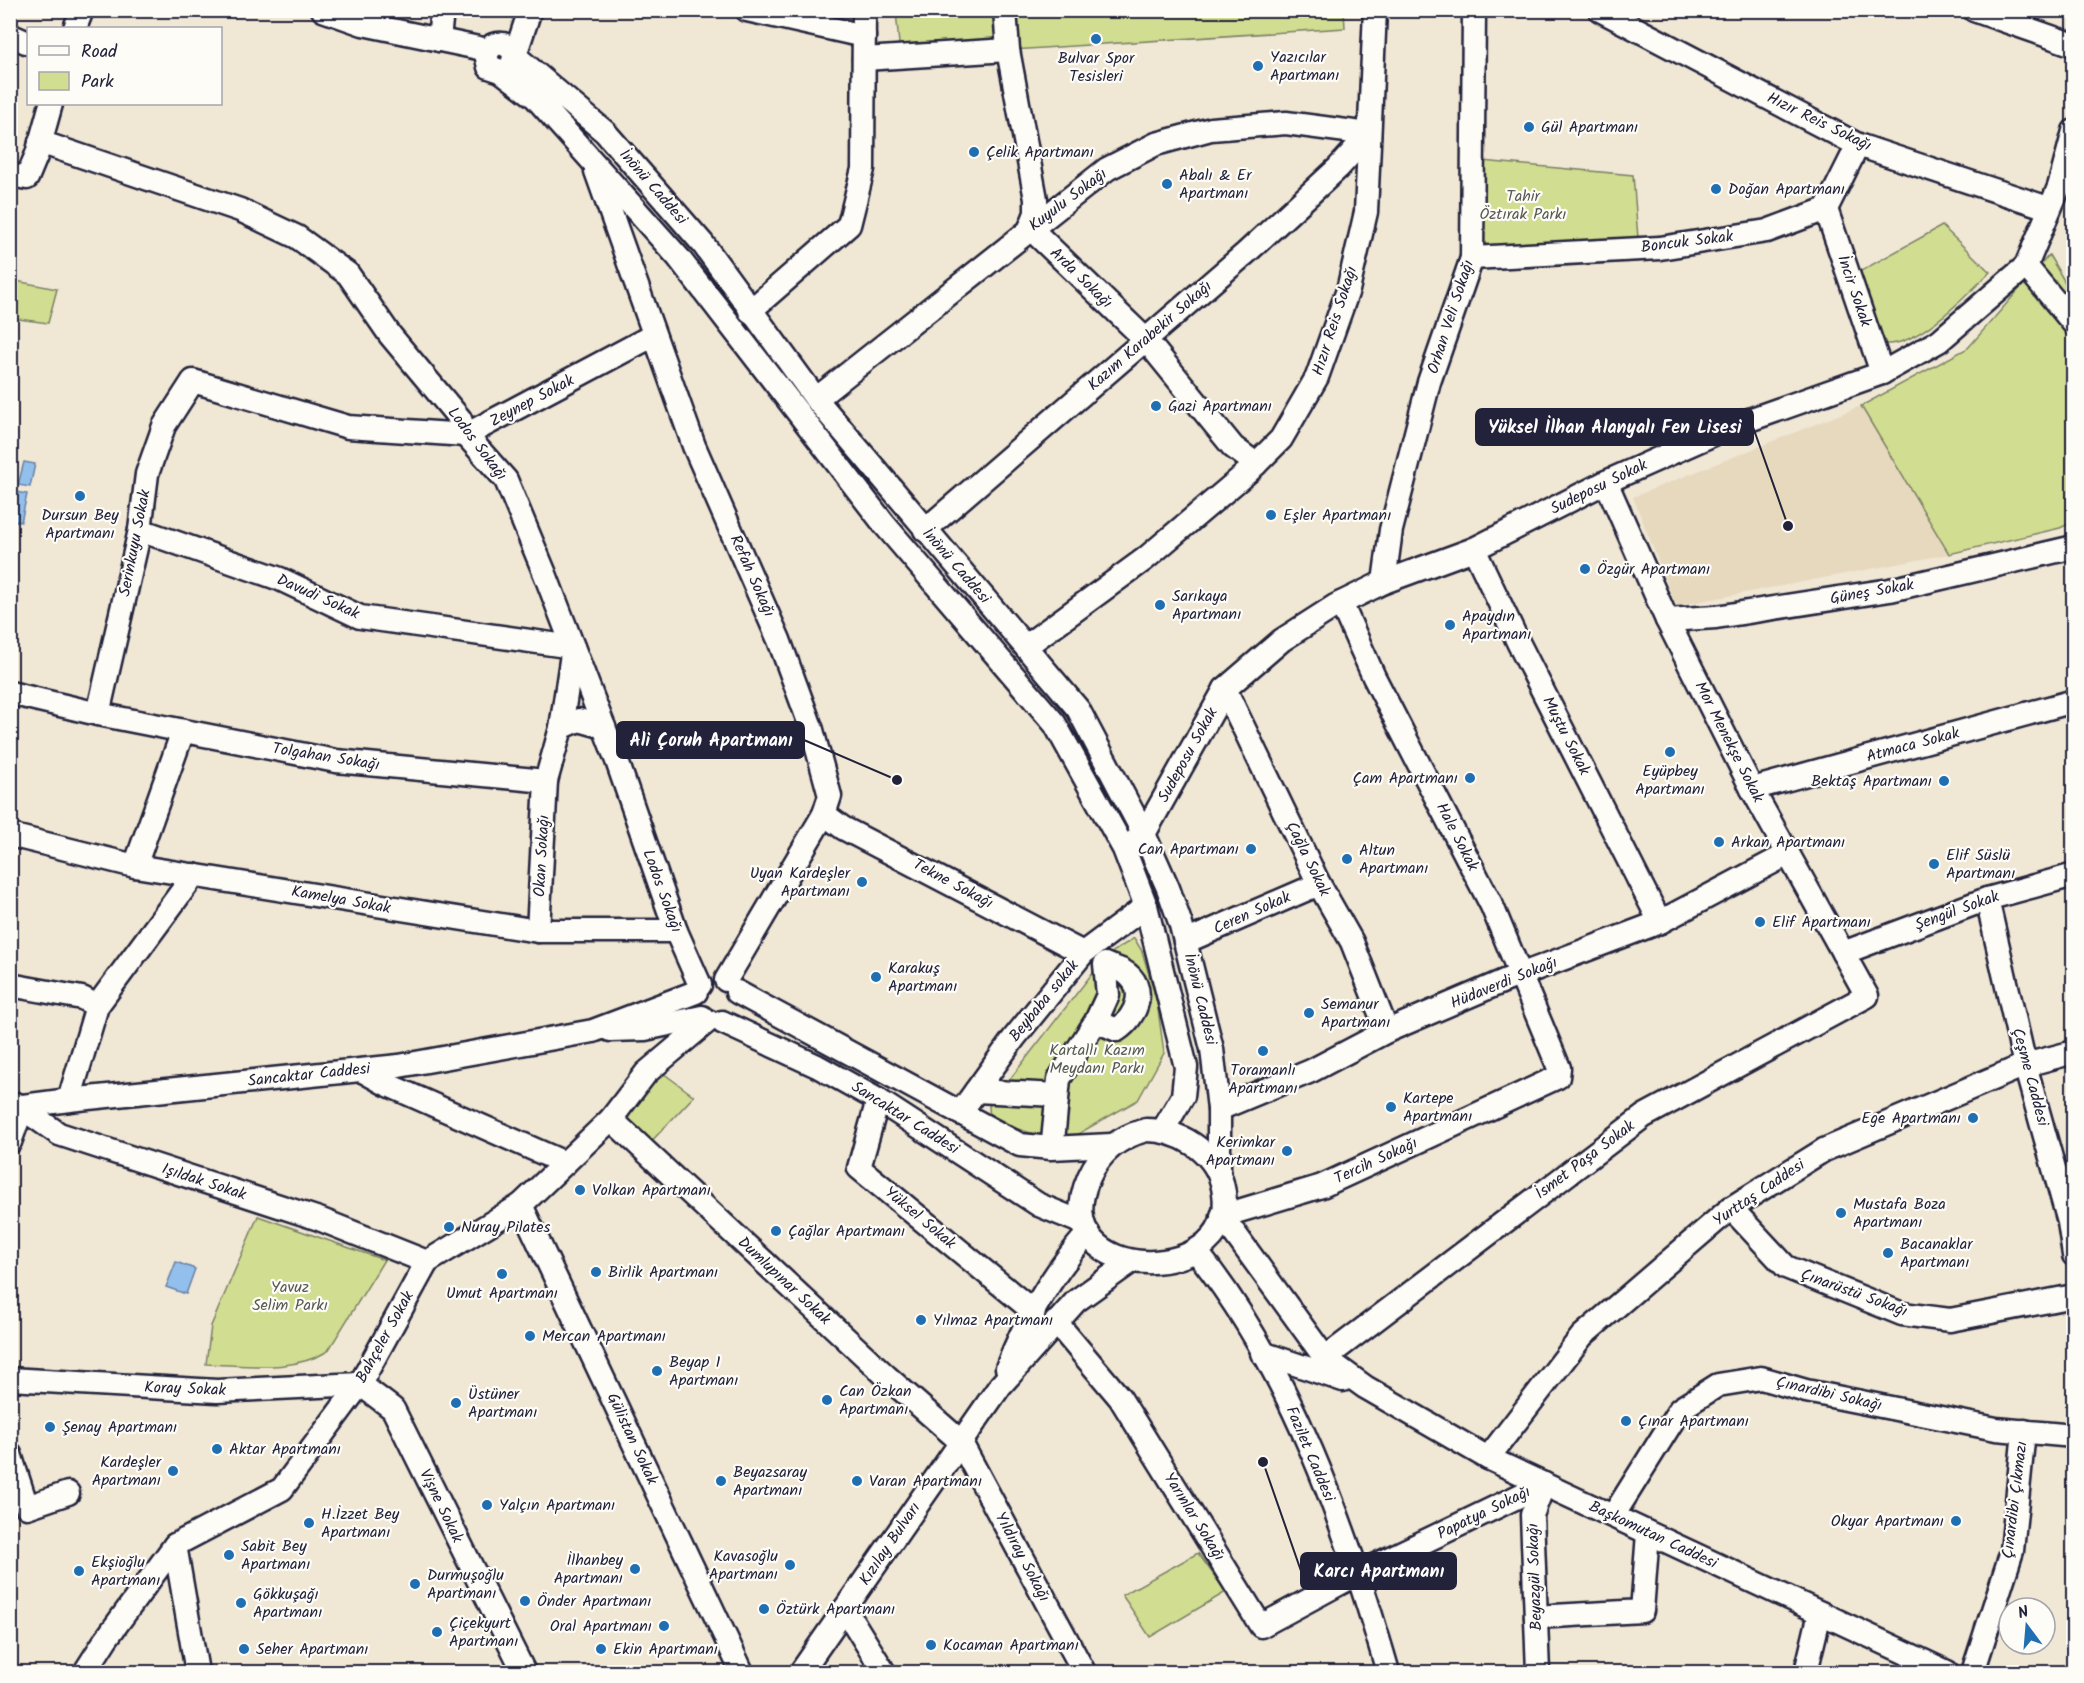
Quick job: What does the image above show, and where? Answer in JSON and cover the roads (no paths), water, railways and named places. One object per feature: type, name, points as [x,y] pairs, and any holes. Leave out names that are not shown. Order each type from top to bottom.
[{"type":"street","points":[[75,27],[82,10]]},
{"type":"street","points":[[323,10],[363,24],[439,40],[491,47],[530,13]]},
{"type":"street","points":[[439,40],[442,10]]},
{"type":"street","points":[[747,10],[864,36]]},
{"type":"street","points":[[750,311],[849,225],[863,169],[864,10]]},
{"type":"street","points":[[1005,10],[1008,50],[1036,199],[1036,213],[1030,228]]},
{"type":"street","name":"Hızır Reis Sokağı","points":[[1026,646],[1145,559],[1256,464],[1281,439],[1317,377],[1348,290],[1366,212],[1375,10]]},
{"type":"street","name":"Orhan Veli Sokağı","points":[[1384,582],[1391,530],[1429,382],[1472,258],[1474,10]]},
{"type":"street","name":"Hızır Reis Sokağı","points":[[1600,10],[1858,145],[2048,208]]},
{"type":"street","points":[[1974,10],[2073,45]]},
{"type":"street","points":[[508,63],[530,13]]},
{"type":"street","points":[[10,35],[27,43]]},
{"type":"street","name":"İnönü Caddesi","points":[[491,47],[486,58],[489,67],[508,63],[606,132],[703,244],[816,399],[924,530],[1078,709],[1144,834],[1168,888],[1185,942],[1212,1049],[1219,1109],[1218,1172],[1224,1201],[1222,1216]]},
{"type":"street","points":[[864,59],[1008,50]]},
{"type":"street","name":"İnönü Caddesi","points":[[508,63],[535,97],[678,257],[884,524],[1055,724],[1124,849],[1146,906],[1186,1067],[1183,1096],[1163,1130],[1196,1145],[1209,1156],[1218,1172]]},
{"type":"street","points":[[10,175],[27,178],[51,105]]},
{"type":"street","name":"Kuyulu Sokağı","points":[[816,399],[1107,169],[1156,144],[1211,129],[1286,123],[1369,134]]},
{"type":"street","name":"Sudeposu Sokak","points":[[1144,834],[1225,688],[1282,640],[1341,603],[1384,582],[1474,549],[1606,482],[1732,426],[1882,373],[1939,341],[2026,266],[2048,208],[2059,187],[2073,131]]},
{"type":"street","name":"Kazım Karabekir Sokağı","points":[[924,530],[1012,452],[1146,340],[1330,176],[1369,134]]},
{"type":"street","name":"Lodos Sokağı","points":[[40,142],[240,210],[297,237],[348,274],[390,335],[460,419],[466,435],[506,480],[604,727],[698,988]]},
{"type":"street","points":[[1826,209],[1858,145]]},
{"type":"street","name":"Refah Sokağı","points":[[593,160],[694,446],[779,640],[808,719],[830,796],[824,814],[732,986]]},
{"type":"street","name":"Boncuk Sokak","points":[[1472,258],[1660,248],[1767,231],[1826,209]]},
{"type":"street","name":"İncir Sokak","points":[[1826,209],[1882,373]]},
{"type":"street","name":"Arda Sokağı","points":[[1030,228],[1146,340],[1233,447],[1256,464]]},
{"type":"street","points":[[2026,266],[2073,324]]},
{"type":"street","name":"Zeynep Sokak","points":[[466,435],[654,335]]},
{"type":"street","name":"Serinkuyu Sokak","points":[[98,714],[140,530],[147,474],[164,426],[193,381],[348,427],[466,435]]},
{"type":"street","name":"Mor Menekşe Sokak","points":[[1606,482],[1667,620],[1752,789],[1867,996]]},
{"type":"street","name":"Davudi Sokak","points":[[140,530],[280,579],[360,617],[573,647]]},
{"type":"street","name":"Muştu Sokak","points":[[1474,549],[1519,644],[1660,922]]},
{"type":"street","name":"Güneş Sokak","points":[[1667,620],[1716,617],[1890,590],[2071,556]]},
{"type":"street","name":"Hale Sokak","points":[[1341,603],[1374,677],[1492,906],[1559,1068],[1558,1077]]},
{"type":"street","points":[[546,781],[561,728],[573,647]]},
{"type":"street","name":"Çağla Sokak","points":[[1225,688],[1320,884],[1352,942],[1388,1031]]},
{"type":"street","name":"Tolgahan Sokağı","points":[[10,693],[98,714],[336,761],[546,781]]},
{"type":"street","name":"Atmaca Sokak","points":[[1752,789],[2073,702]]},
{"type":"street","points":[[561,728],[579,720],[604,727]]},
{"type":"street","points":[[135,866],[183,731]]},
{"type":"street","name":"Okan Sokağı","points":[[538,931],[546,781]]},
{"type":"street","name":"Tekne Sokağı","points":[[824,814],[843,828],[1083,953]]},
{"type":"street","points":[[1124,849],[1144,834]]},
{"type":"street","name":"Kamelya Sokak","points":[[10,835],[135,866],[538,931],[676,931]]},
{"type":"street","name":"Hüdaverdi Sokağı","points":[[1219,1109],[1311,1071],[1388,1031],[1520,975],[1660,922],[1788,854]]},
{"type":"street","points":[[69,1100],[97,1006],[194,875]]},
{"type":"street","name":"Şengül Sokak","points":[[1843,953],[1987,899],[2073,875]]},
{"type":"street","name":"Ceren Sokak","points":[[1185,942],[1320,884]]},
{"type":"street","name":"Çeşme Caddesi","points":[[1987,899],[2025,1065],[2071,1221],[2073,1255]]},
{"type":"street","name":"Beybaba sokak","points":[[960,1113],[1014,1038],[1083,953],[1146,906]]},
{"type":"street","points":[[712,978],[732,986],[738,1006],[734,1014],[711,1020],[645,1029],[593,1031],[698,988],[712,978]]},
{"type":"street","points":[[10,985],[82,998],[97,1006]]},
{"type":"street","name":"Sancaktar Caddesi","points":[[732,986],[1020,1144],[1051,1148],[1112,1145]]},
{"type":"street","points":[[698,988],[694,1005],[711,1020]]},
{"type":"street","name":"İsmet Paşa Sokak","points":[[1325,1358],[1644,1116],[1867,996]]},
{"type":"street","name":"Sancaktar Caddesi","points":[[711,1020],[817,1066],[878,1100],[1039,1205],[1085,1228]]},
{"type":"street","name":"Bahçeler Sokak","points":[[85,1672],[106,1639],[175,1545],[282,1489],[360,1384],[427,1262],[521,1205],[611,1119],[646,1073],[711,1020]]},
{"type":"street","points":[[1053,1141],[1059,1079],[1096,1021]]},
{"type":"street","name":"Sancaktar Caddesi","points":[[15,1107],[399,1066],[593,1031]]},
{"type":"street","name":"Yurttaş Caddesi","points":[[1488,1458],[1582,1336],[1731,1208],[1824,1150],[2025,1065],[2073,1052]]},
{"type":"street","points":[[361,1070],[386,1084],[483,1124],[565,1163]]},
{"type":"street","name":"Tercih Sokağı","points":[[1222,1216],[1322,1186],[1558,1077]]},
{"type":"street","points":[[976,1091],[1058,1095]]},
{"type":"street","name":"Yüksel Sokak","points":[[878,1100],[859,1168],[1034,1312]]},
{"type":"street","points":[[10,1142],[15,1107]]},
{"type":"street","name":"Işıldak Sokak","points":[[15,1107],[59,1134],[318,1219],[427,1262]]},
{"type":"street","name":"Dumlupınar Sokak","points":[[611,1119],[886,1376],[960,1441]]},
{"type":"street","points":[[1163,1130],[1130,1134],[1112,1145],[1093,1167],[1082,1194],[1085,1228],[1101,1248],[1119,1259],[1132,1262],[1178,1259],[1196,1251],[1207,1242],[1222,1216]]},
{"type":"street","name":"Gülistan Sokak","points":[[521,1205],[742,1672]]},
{"type":"street","name":"Çınarüstü Sokağı","points":[[1731,1208],[1786,1268],[1902,1314],[1950,1320],[2073,1296]]},
{"type":"street","name":"Başkomutan Caddesi","points":[[1222,1216],[1325,1358],[1365,1387],[1488,1458],[1947,1672]]},
{"type":"street","name":"Kızılay Bulvarı","points":[[1000,1386],[1014,1348],[1062,1262],[1085,1228]]},
{"type":"street","name":"Fazilet Caddesi","points":[[1196,1251],[1223,1285],[1262,1353],[1315,1463],[1359,1573],[1388,1672]]},
{"type":"street","name":"Kızılay Bulvarı","points":[[801,1672],[1000,1386],[1076,1301],[1132,1262]]},
{"type":"street","name":"Yarınlar Sokağı","points":[[1056,1322],[1120,1398],[1220,1569],[1261,1626],[1359,1573]]},
{"type":"street","name":"Başkomutan Caddesi","points":[[1262,1353],[1365,1387]]},
{"type":"street","name":"Çınardibi Sokağı","points":[[1613,1516],[1680,1409],[1718,1386],[1761,1378],[1806,1391],[1996,1429],[2073,1436]]},
{"type":"street","name":"Koray Sokak","points":[[10,1379],[217,1392],[360,1384]]},
{"type":"street","name":"Vişne Sokak","points":[[360,1384],[393,1409],[524,1672]]},
{"type":"street","name":"Çınardibi Çıkmazı","points":[[1973,1672],[2012,1551],[2024,1431]]},
{"type":"street","name":"Yıldıray Sokağı","points":[[960,1441],[1084,1672]]},
{"type":"street","points":[[10,1454],[27,1507],[68,1493]]},
{"type":"street","name":"Papatya Sokağı","points":[[1359,1573],[1544,1484]]},
{"type":"street","name":"Beyazgül Sokağı","points":[[1538,1672],[1533,1515],[1544,1484]]},
{"type":"street","points":[[1536,1617],[1642,1611],[1648,1533]]},
{"type":"street","points":[[175,1545],[197,1672]]},
{"type":"street","points":[[845,1609],[884,1672]]},
{"type":"street","points":[[1806,1672],[1821,1613]]},
{"type":"water","points":[[24,462],[35,464],[30,487],[18,485]]},
{"type":"water","points":[[11,491],[27,494],[21,522],[11,520]]},
{"type":"water","points":[[176,1262],[195,1269],[186,1294],[166,1287]]},
{"type":"place","name":"Bulvar Spor Tesisleri","points":[[1096,39]]},
{"type":"place","name":"Yazıcılar Apartmanı","points":[[1258,66]]},
{"type":"place","name":"Gül Apartmanı","points":[[1529,127]]},
{"type":"place","name":"Çelik Apartmanı","points":[[974,152]]},
{"type":"place","name":"Abalı & Er Apartmanı","points":[[1167,184]]},
{"type":"place","name":"Doğan Apartmanı","points":[[1716,189]]},
{"type":"place","name":"Gazi Apartmanı","points":[[1156,406]]},
{"type":"place","name":"Dursun Bey Apartmanı","points":[[80,496]]},
{"type":"place","name":"Eşler Apartmanı","points":[[1271,515]]},
{"type":"place","name":"Yüksel İlhan Alanyalı Fen Lisesi","points":[[1788,526]]},
{"type":"place","name":"Özgür Apartmanı","points":[[1585,569]]},
{"type":"place","name":"Sarıkaya Apartmanı","points":[[1160,605]]},
{"type":"place","name":"Apaydın Apartmanı","points":[[1450,625]]},
{"type":"place","name":"Eyüpbey Apartmanı","points":[[1670,752]]},
{"type":"place","name":"Çam Apartmanı","points":[[1470,778]]},
{"type":"place","name":"Ali Çoruh Apartmanı","points":[[897,780]]},
{"type":"place","name":"Bektaş Apartmanı","points":[[1944,781]]},
{"type":"place","name":"Arkan Apartmanı","points":[[1719,842]]},
{"type":"place","name":"Can Apartmanı","points":[[1251,849]]},
{"type":"place","name":"Altun Apartmanı","points":[[1347,859]]},
{"type":"place","name":"Elif Süslü Apartmanı","points":[[1934,864]]},
{"type":"place","name":"Uyan Kardeşler Apartmanı","points":[[862,882]]},
{"type":"place","name":"Elif Apartmanı","points":[[1760,922]]},
{"type":"place","name":"Karakuş Apartmanı","points":[[876,977]]},
{"type":"place","name":"Semanur Apartmanı","points":[[1309,1013]]},
{"type":"place","name":"Toramanlı Apartmanı","points":[[1263,1051]]},
{"type":"place","name":"Kartepe Apartmanı","points":[[1391,1107]]},
{"type":"place","name":"Ege Apartmanı","points":[[1973,1118]]},
{"type":"place","name":"Kerimkar Apartmanı","points":[[1287,1151]]},
{"type":"place","name":"Volkan Apartmanı","points":[[580,1190]]},
{"type":"place","name":"Mustafa Boza Apartmanı","points":[[1841,1213]]},
{"type":"place","name":"Nuray Pilates","points":[[449,1227]]},
{"type":"place","name":"Çağlar Apartmanı","points":[[776,1231]]},
{"type":"place","name":"Bacanaklar Apartmanı","points":[[1888,1253]]},
{"type":"place","name":"Birlik Apartmanı","points":[[596,1272]]},
{"type":"place","name":"Umut Apartmanı","points":[[502,1274]]},
{"type":"place","name":"Yılmaz Apartmanı","points":[[921,1320]]},
{"type":"place","name":"Mercan Apartmanı","points":[[530,1336]]},
{"type":"place","name":"Beyap 1 Apartmanı","points":[[657,1371]]},
{"type":"place","name":"Can Özkan Apartmanı","points":[[827,1400]]},
{"type":"place","name":"Üstüner Apartmanı","points":[[456,1403]]},
{"type":"place","name":"Çınar Apartmanı","points":[[1626,1421]]},
{"type":"place","name":"Şenay Apartmanı","points":[[50,1427]]},
{"type":"place","name":"Aktar Apartmanı","points":[[217,1449]]},
{"type":"place","name":"Karcı Apartmanı","points":[[1263,1462]]},
{"type":"place","name":"Kardeşler Apartmanı","points":[[173,1471]]},
{"type":"place","name":"Beyazsaray Apartmanı","points":[[721,1481]]},
{"type":"place","name":"Varan Apartmanı","points":[[857,1481]]},
{"type":"place","name":"Yalçın Apartmanı","points":[[487,1505]]},
{"type":"place","name":"Okyar Apartmanı","points":[[1956,1521]]},
{"type":"place","name":"H.İzzet Bey Apartmanı","points":[[309,1523]]},
{"type":"place","name":"Sabit Bey Apartmanı","points":[[229,1555]]},
{"type":"place","name":"Kavasoğlu Apartmanı","points":[[790,1565]]},
{"type":"place","name":"İlhanbey Apartmanı","points":[[635,1569]]},
{"type":"place","name":"Ekşioğlu Apartmanı","points":[[79,1571]]},
{"type":"place","name":"Durmuşoğlu Apartmanı","points":[[415,1584]]},
{"type":"place","name":"Önder Apartmanı","points":[[525,1601]]},
{"type":"place","name":"Gökkuşağı Apartmanı","points":[[241,1603]]},
{"type":"place","name":"Öztürk Apartmanı","points":[[764,1609]]},
{"type":"place","name":"Oral Apartmanı","points":[[664,1626]]},
{"type":"place","name":"Çiçekyurt Apartmanı","points":[[437,1632]]},
{"type":"place","name":"Kocaman Apartmanı","points":[[931,1645]]},
{"type":"place","name":"Seher Apartmanı","points":[[244,1649]]},
{"type":"place","name":"Ekin Apartmanı","points":[[601,1649]]},
{"type":"park label","name":"Tahir Öztırak Parkı","points":[[1523,205]]},
{"type":"park label","name":"Kartallı Kazım Meydanı Parkı","points":[[1097,1059]]},
{"type":"park label","name":"Yavuz Selim Parkı","points":[[290,1296]]}]
